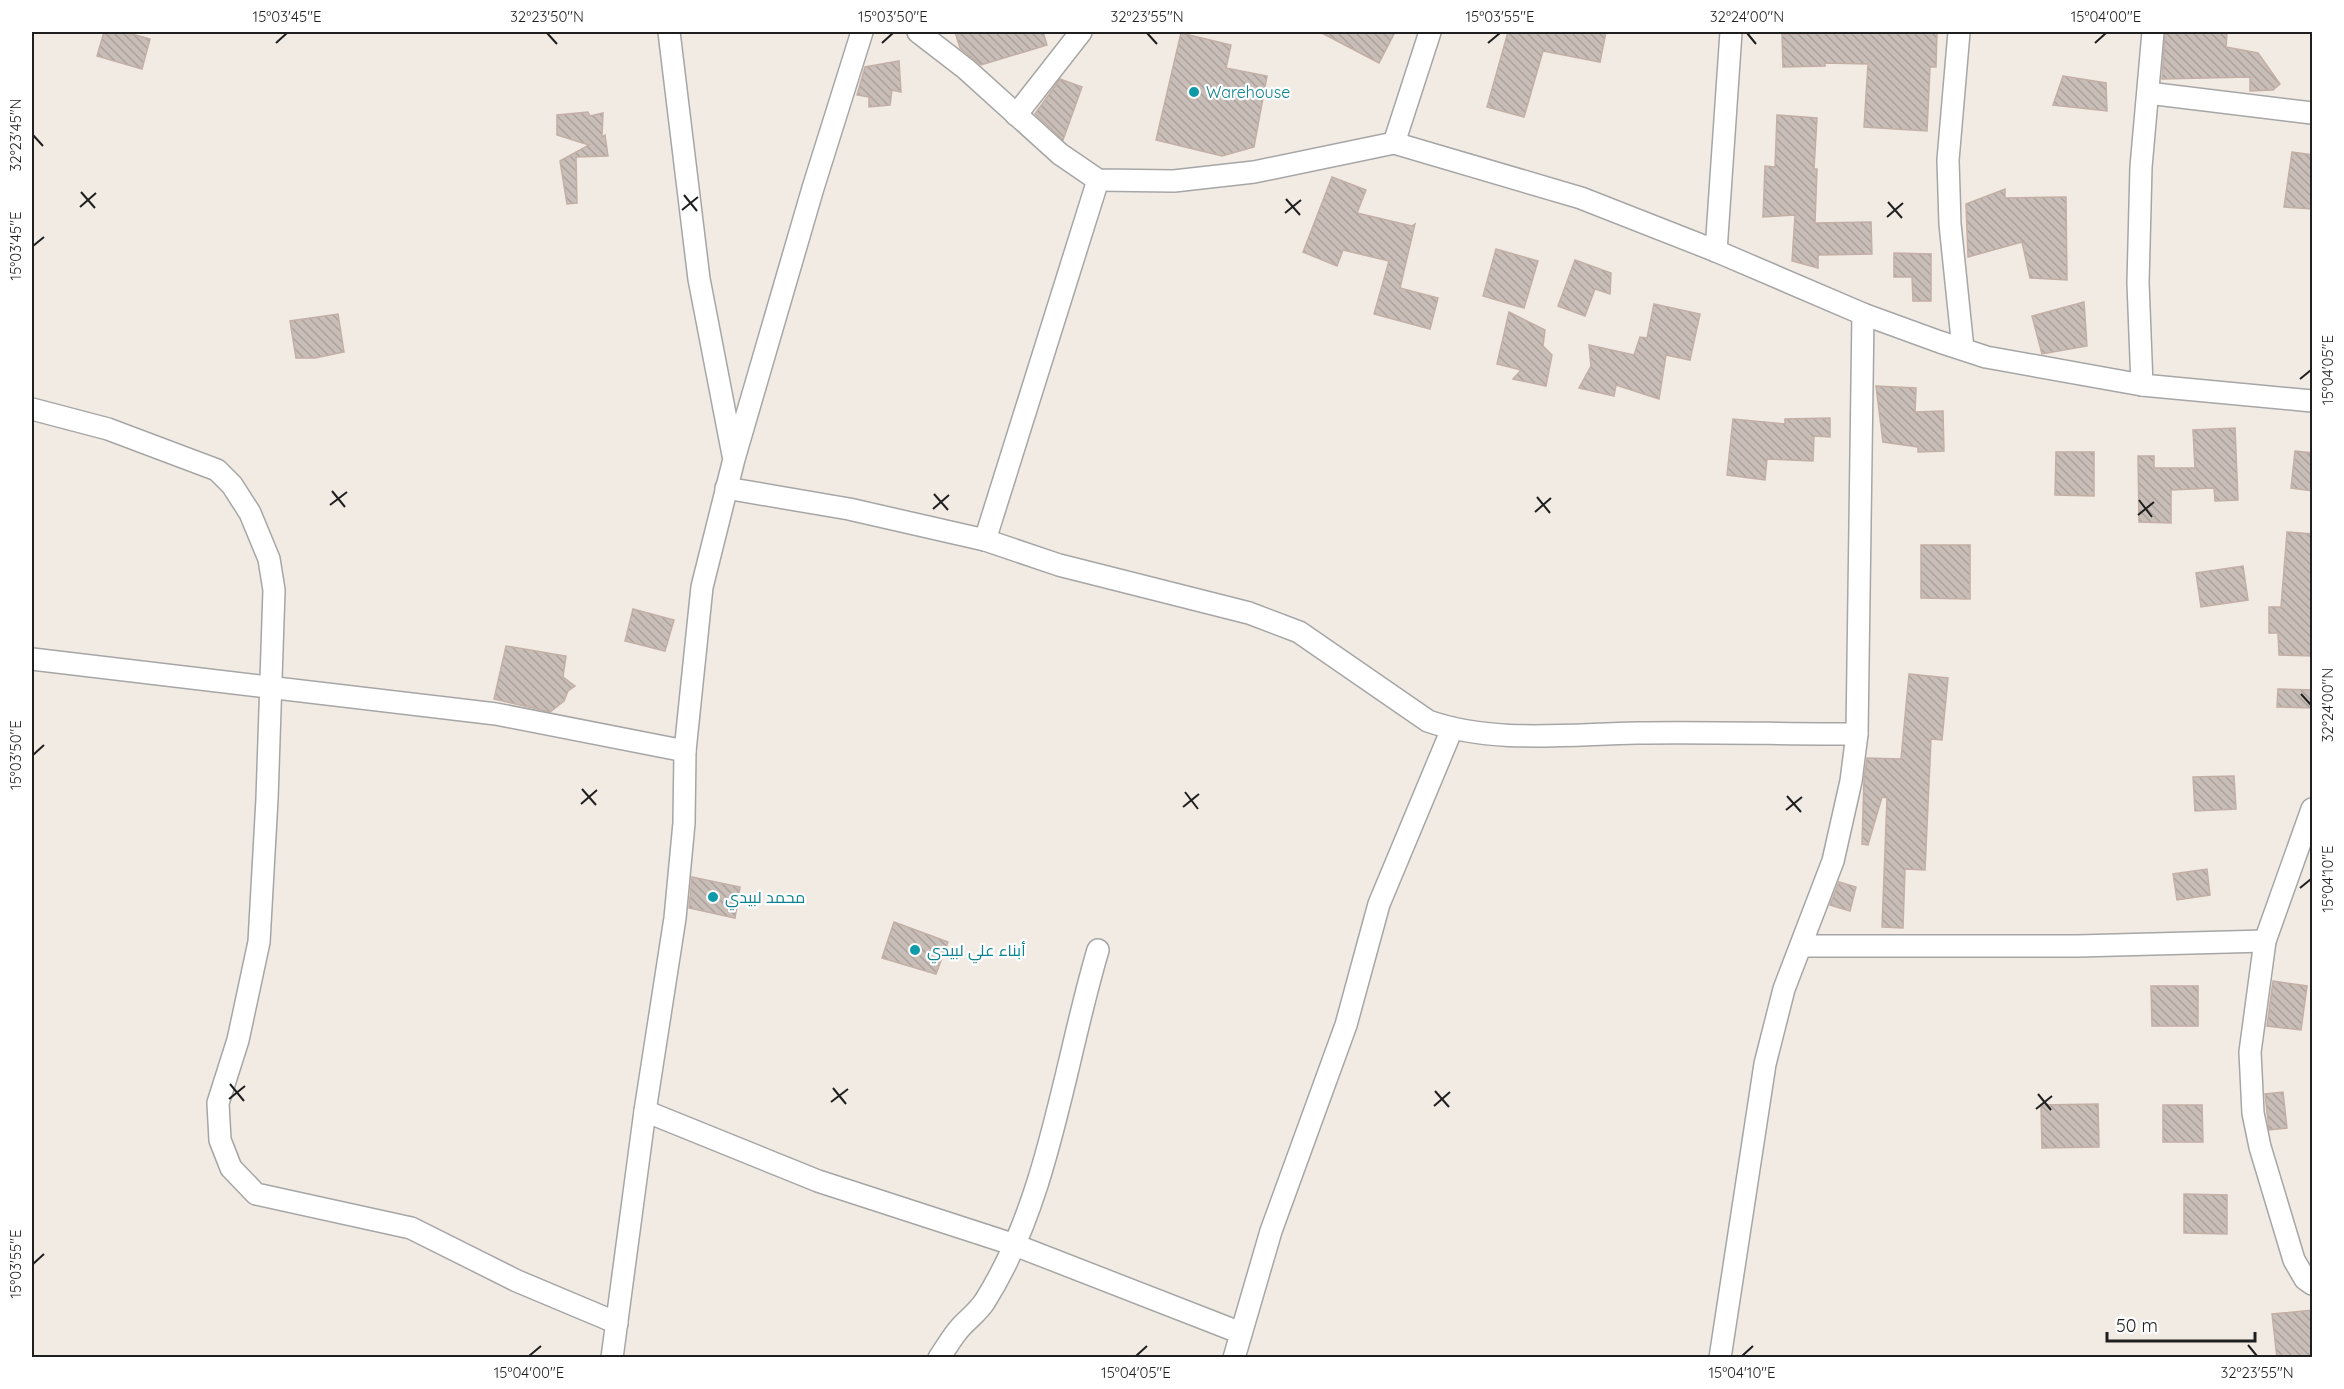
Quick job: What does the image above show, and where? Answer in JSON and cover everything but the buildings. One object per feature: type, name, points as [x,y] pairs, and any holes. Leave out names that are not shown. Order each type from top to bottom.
[{"type":"street","points":[[669,32],[699,279],[734,459]]},
{"type":"street","points":[[612,1358],[645,1111],[675,918],[684,823],[685,751],[702,587],[734,459],[813,188],[862,32]]},
{"type":"street","points":[[918,32],[966,69],[1060,154],[1098,180],[1174,181],[1254,172],[1394,143],[1581,198],[1716,251],[1863,314],[1986,357],[2142,385],[2313,401]]},
{"type":"street","points":[[1016,115],[1081,32]]},
{"type":"street","points":[[1394,143],[1430,32]]},
{"type":"street","points":[[1716,251],[1731,32]]},
{"type":"street","points":[[1959,32],[1948,160],[1950,224],[1963,349]]},
{"type":"street","points":[[2142,385],[2138,283],[2141,167],[2153,32]]},
{"type":"street","points":[[2148,93],[2313,113]]},
{"type":"street","points":[[984,540],[1098,180]]},
{"type":"street","points":[[1720,1358],[1765,1064],[1784,989],[1833,861],[1851,781],[1857,734],[1863,314]]},
{"type":"street","points":[[32,409],[108,429],[217,470],[232,485],[250,513],[269,559],[274,590],[260,942],[237,1040],[218,1103],[220,1140],[231,1168],[256,1194],[411,1228],[517,1281],[617,1323]]},
{"type":"street","points":[[726,488],[849,509],[984,540],[1059,565],[1249,614],[1299,632],[1428,721],[1452,729],[1487,733],[1565,734],[1857,734]]},
{"type":"street","points":[[32,659],[496,714],[685,751]]},
{"type":"street","points":[[1234,1358],[1270,1231],[1346,1025],[1379,904],[1452,729]]},
{"type":"street","points":[[2312,811],[2265,941],[2250,1052],[2253,1113],[2288,1243],[2305,1279],[2313,1284]]},
{"type":"street","points":[[1802,946],[2078,946],[2265,941]]},
{"type":"street","points":[[939,1358],[959,1329],[984,1303],[1015,1245],[1060,1107],[1072,1043],[1098,950]]},
{"type":"street","points":[[645,1111],[818,1181],[1015,1245],[1242,1333]]},
{"type":"place","name":"Warehouse","points":[[1194,92]]},
{"type":"place","name":"محمد لبيدي","points":[[713,897]]},
{"type":"place","name":"أبناء علي لبيدي","points":[[915,950]]}]
